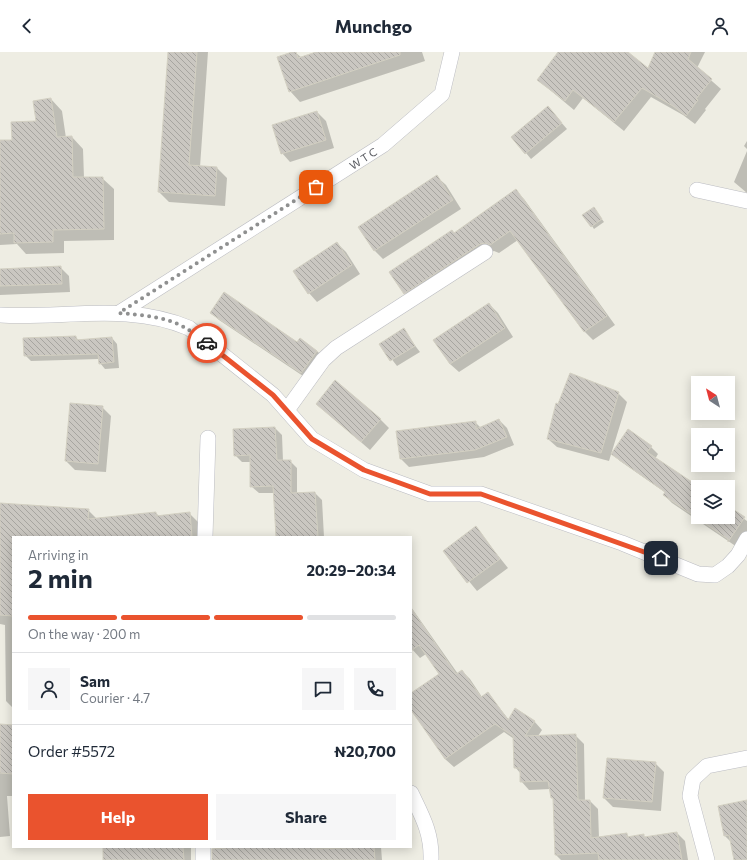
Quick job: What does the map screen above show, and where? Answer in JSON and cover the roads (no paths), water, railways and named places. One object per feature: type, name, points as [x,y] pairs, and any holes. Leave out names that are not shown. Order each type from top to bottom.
[{"type":"street","name":"W T C","points":[[119,313],[383,145],[442,94],[452,52]]},
{"type":"street","points":[[697,190],[747,201]]},
{"type":"street","points":[[287,410],[324,360],[336,348],[485,252]]},
{"type":"street","points":[[0,315],[119,313],[154,316],[173,321],[189,328],[273,395],[312,439],[364,470],[430,494],[481,494],[622,543],[698,574],[714,574],[728,566],[738,555],[747,539]]},
{"type":"street","points":[[205,536],[208,438]]},
{"type":"street","points":[[707,860],[690,796],[693,779],[707,766],[747,758]]},
{"type":"street","points":[[412,795],[425,821],[432,844],[431,860]]},
{"type":"street","points":[[203,848],[203,860]]}]
